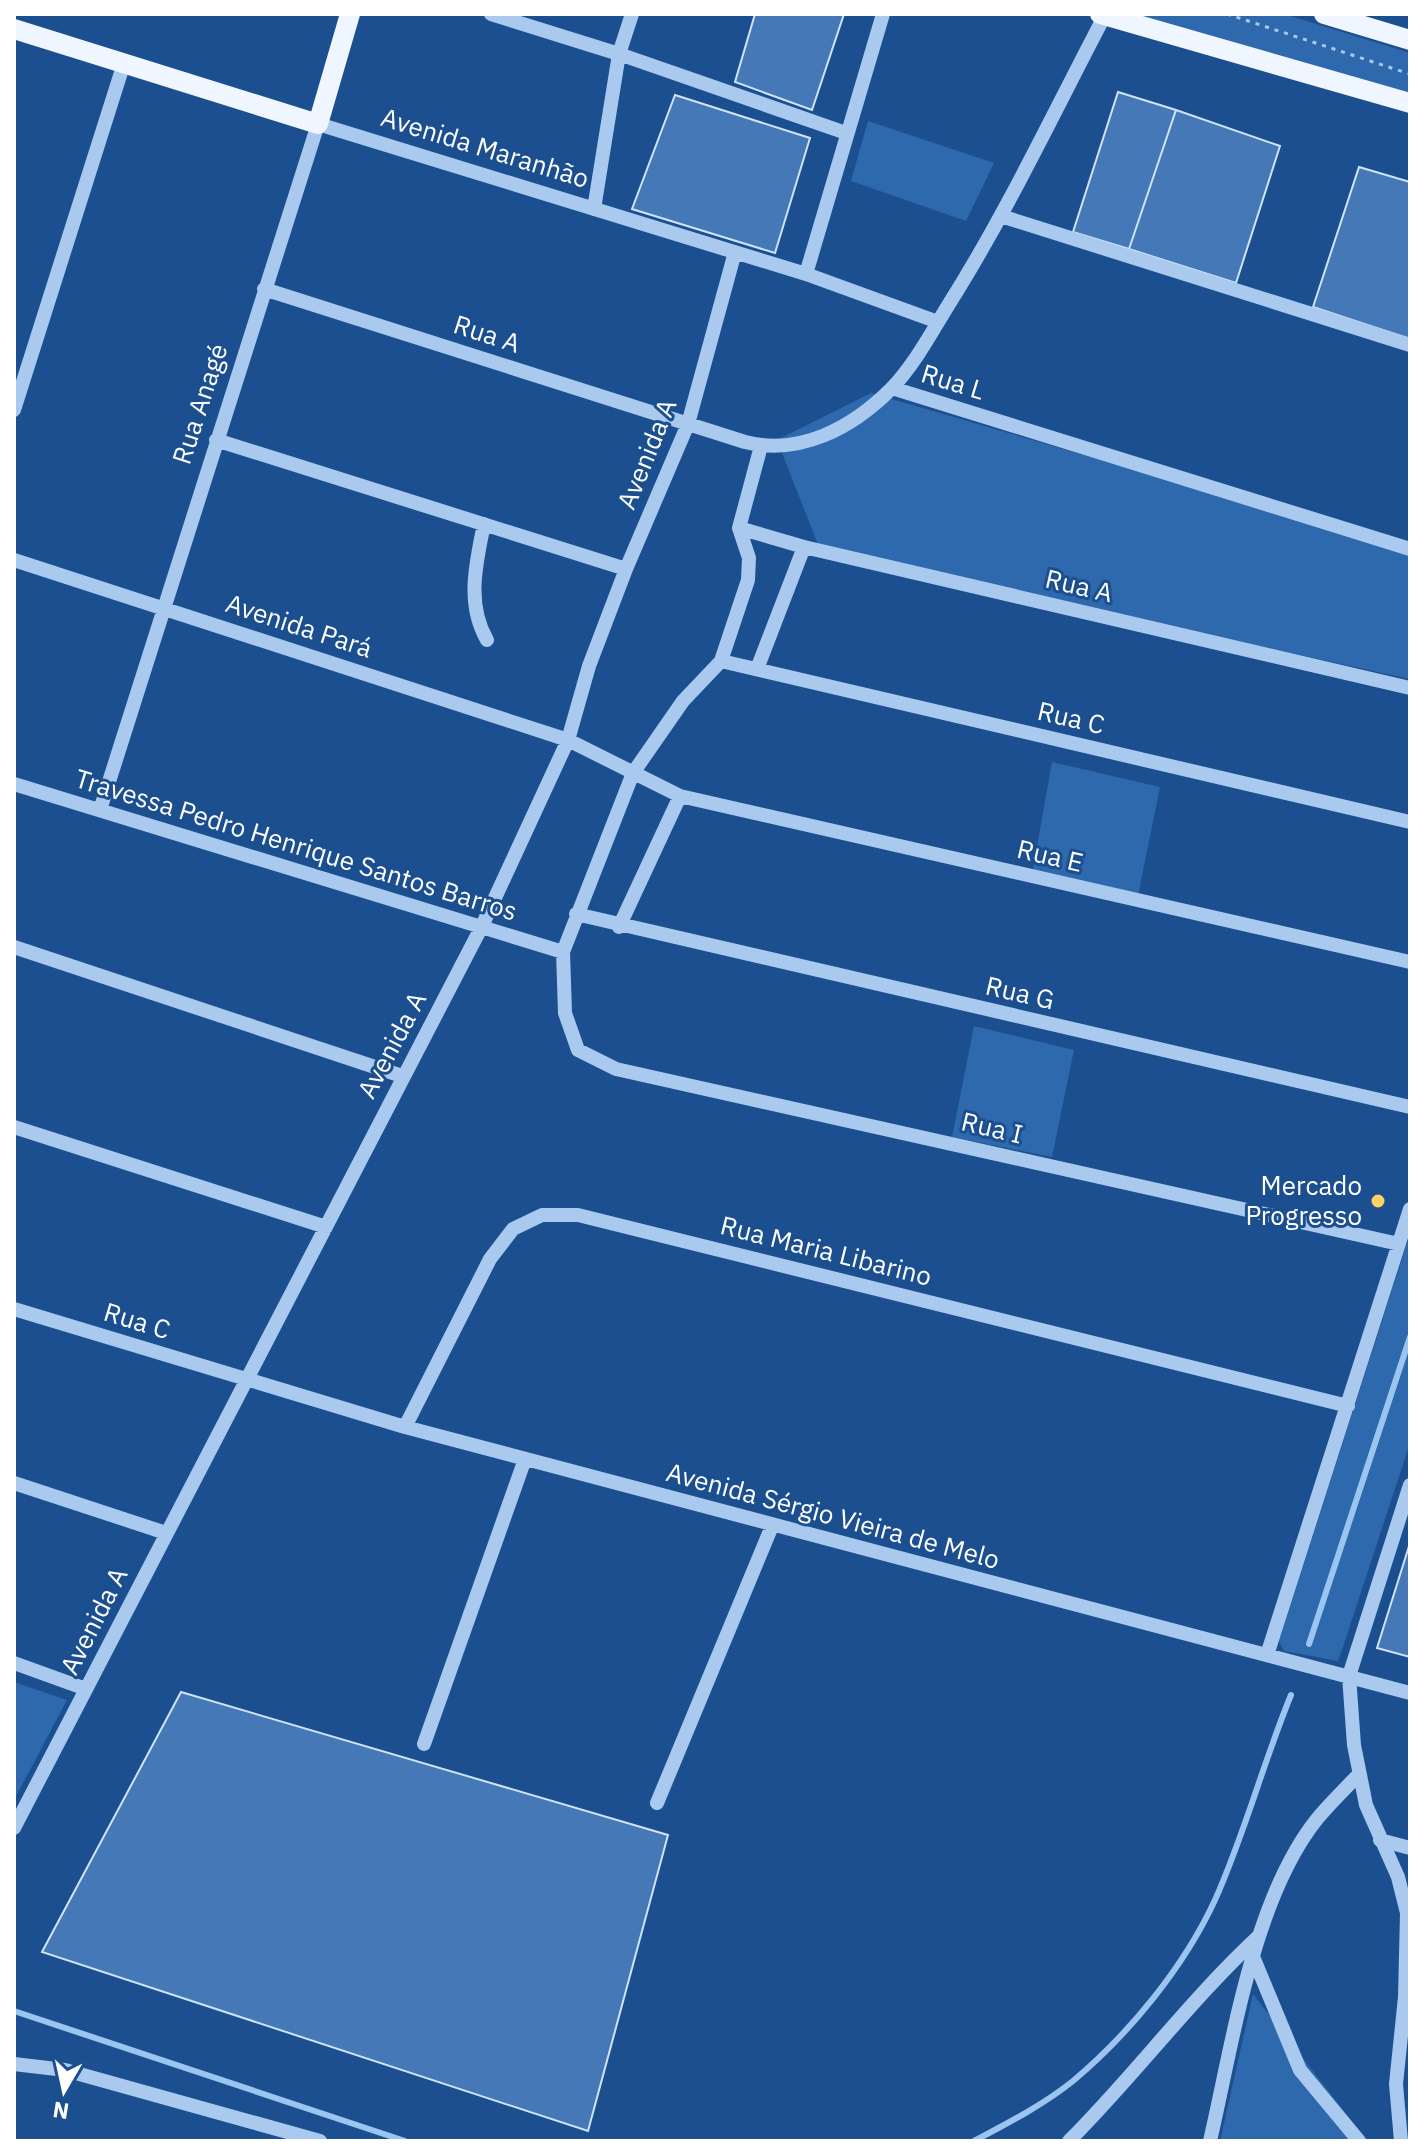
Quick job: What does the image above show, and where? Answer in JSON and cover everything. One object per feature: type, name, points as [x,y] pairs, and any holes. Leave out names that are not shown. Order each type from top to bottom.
[{"type":"main road","name":"Rua Anagé","points":[[318,124],[350,14]]},
{"type":"main road","points":[[1324,14],[1410,40]]},
{"type":"main road","points":[[1102,15],[1410,103]]},
{"type":"main road","name":"Avenida Maranhão","points":[[14,29],[318,124]]},
{"type":"street","points":[[491,14],[619,54],[846,133]]},
{"type":"street","points":[[594,209],[619,54],[632,14]]},
{"type":"street","points":[[806,274],[883,14]]},
{"type":"street","name":"Rua L","points":[[1102,15],[1001,216],[938,322],[892,388],[1410,549]]},
{"type":"street","points":[[14,410],[124,63]]},
{"type":"street","name":"Avenida Maranhão","points":[[318,124],[806,274],[938,322]]},
{"type":"street","name":"Rua Anagé","points":[[100,810],[318,124]]},
{"type":"street","points":[[1001,216],[1410,345]]},
{"type":"street","name":"Avenida A","points":[[14,1828],[482,926],[568,740],[589,666],[626,569],[688,424],[735,252]]},
{"type":"street","name":"Rua A","points":[[264,289],[761,446],[787,447],[839,429],[865,412],[892,388]]},
{"type":"street","points":[[216,440],[626,569]]},
{"type":"street","points":[[563,952],[633,773],[683,701],[721,661],[748,580],[749,558],[739,528],[761,446]]},
{"type":"street","points":[[484,524],[476,567],[474,611],[487,640]]},
{"type":"street","name":"Rua A","points":[[739,528],[804,547],[1410,688]]},
{"type":"street","points":[[757,669],[804,547]]},
{"type":"street","name":"Avenida Pará","points":[[14,560],[568,740],[633,773]]},
{"type":"street","name":"Rua C","points":[[721,661],[1410,822]]},
{"type":"street","name":"Rua E","points":[[633,773],[680,796],[1410,962]]},
{"type":"street","name":"Travessa Pedro Henrique Santos Barros","points":[[14,784],[563,952]]},
{"type":"street","points":[[619,927],[680,796]]},
{"type":"street","name":"Rua G","points":[[576,914],[619,927],[1410,1107]]},
{"type":"street","points":[[14,947],[402,1076]]},
{"type":"street","name":"Rua I","points":[[563,952],[565,1013],[578,1050],[616,1069],[1399,1244]]},
{"type":"street","points":[[14,1127],[326,1227]]},
{"type":"street","points":[[1267,1655],[1410,1209]]},
{"type":"street","name":"Rua Maria Libarino","points":[[405,1427],[490,1259],[513,1229],[542,1215],[578,1215],[1348,1406]]},
{"type":"street","name":"Rua C","points":[[14,1309],[245,1380]]},
{"type":"street","name":"Avenida Sérgio Vieira de Melo","points":[[245,1380],[405,1427],[772,1526],[1410,1693]]},
{"type":"street","points":[[424,1744],[525,1459]]},
{"type":"street","points":[[14,1483],[166,1533]]},
{"type":"street","points":[[1401,2141],[1396,2084],[1408,1998],[1407,1913],[1398,1877],[1380,1840],[1359,1774],[1349,1676],[1410,1485]]},
{"type":"street","points":[[657,1803],[772,1526]]},
{"type":"street","points":[[14,1663],[86,1689]]},
{"type":"street","points":[[1210,2141],[1260,1935],[1304,1839],[1317,1819],[1359,1774]]},
{"type":"street","points":[[1380,1840],[1410,1848]]},
{"type":"street","points":[[1069,2141],[1110,2100],[1218,1975],[1260,1935]]},
{"type":"street","points":[[1254,1958],[1300,2070],[1359,2141]]},
{"type":"street","points":[[14,2064],[65,2070],[320,2141]]},
{"type":"path","points":[[1227,14],[1410,74]]},
{"type":"shaded area","points":[[1117,14],[1284,14],[1410,53],[1410,94]]},
{"type":"shaded area","points":[[868,121],[994,163],[966,221],[851,181]]},
{"type":"shaded area","points":[[871,393],[1365,537],[1410,553],[1410,679],[820,550],[777,440]]},
{"type":"shaded area","points":[[1052,762],[1160,787],[1138,896],[1032,874]]},
{"type":"shaded area","points":[[974,1026],[1074,1050],[1052,1157],[952,1137]]},
{"type":"shaded area","points":[[1410,1234],[1410,1443],[1338,1661],[1284,1651],[1279,1641]]},
{"type":"shaded area","points":[[14,1682],[67,1700],[14,1800]]},
{"type":"shaded area","points":[[1253,1994],[1367,2141],[1220,2141]]},
{"type":"building","points":[[755,14],[844,14],[812,110],[735,82]]},
{"type":"building","points":[[1118,92],[1176,110],[1129,249],[1073,232]]},
{"type":"building","points":[[675,95],[810,138],[775,253],[632,209]]},
{"type":"building","points":[[1176,110],[1280,146],[1236,283],[1129,249]]},
{"type":"building","points":[[1359,167],[1410,182],[1410,339],[1313,307]]},
{"type":"building","points":[[1410,1543],[1410,1657],[1377,1648]]},
{"type":"building","points":[[181,1692],[668,1835],[588,2131],[42,1952]]},
{"type":"waterway","points":[[1309,1644],[1410,1337]]},
{"type":"waterway","points":[[974,2141],[1037,2106],[1073,2081],[1115,2042],[1154,1998],[1188,1950],[1215,1900],[1291,1695]]},
{"type":"waterway","points":[[14,2011],[405,2141]]},
{"type":"place","name":"Mercado Progresso","points":[[1378,1201]]}]
